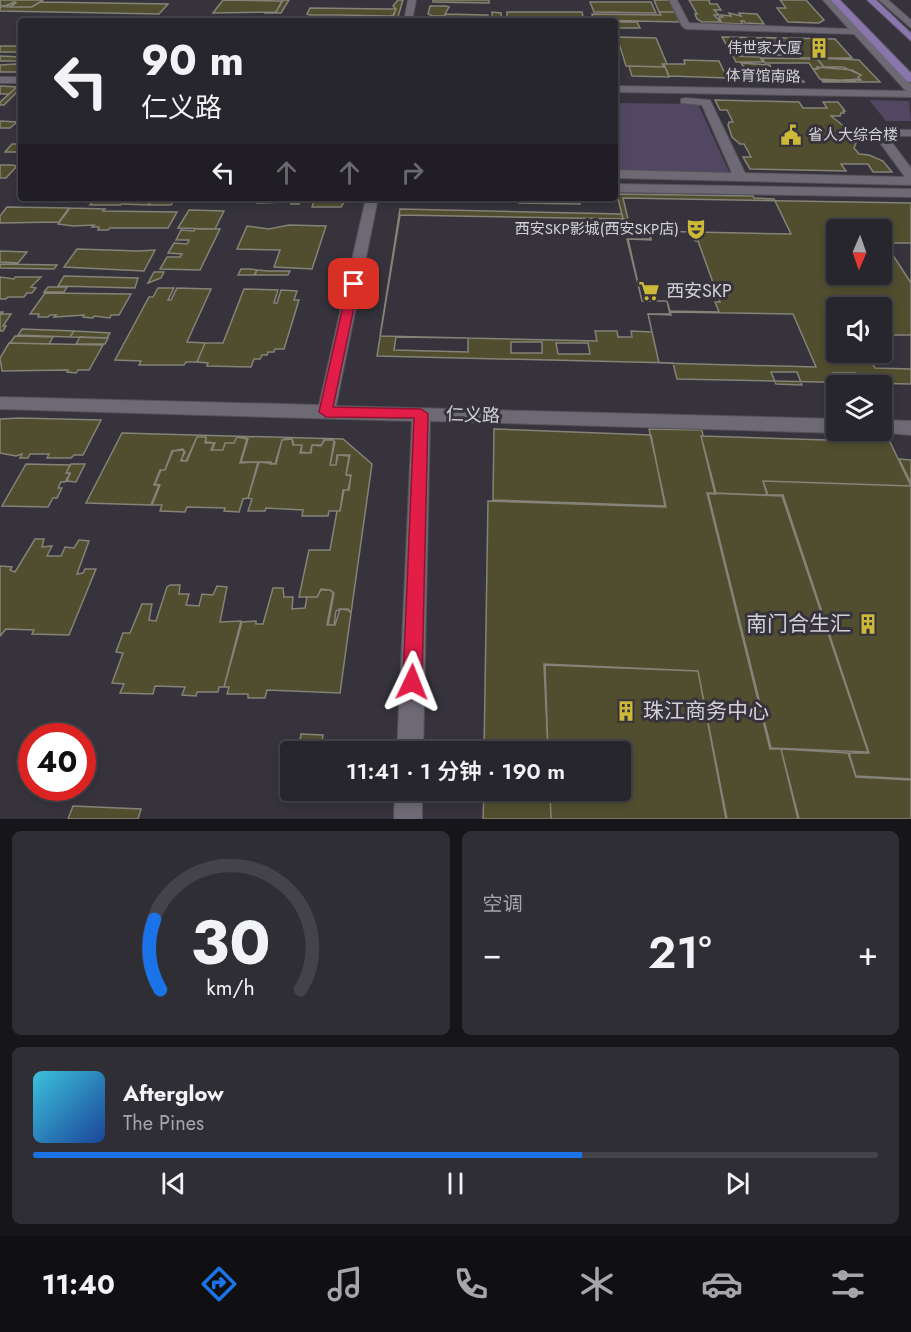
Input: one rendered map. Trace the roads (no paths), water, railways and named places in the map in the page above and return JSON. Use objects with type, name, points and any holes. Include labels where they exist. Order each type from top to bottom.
[{"type":"main road","points":[[835,0],[861,32],[911,79]]},
{"type":"main road","points":[[871,0],[911,38]]},
{"type":"street","points":[[409,18],[412,0]]},
{"type":"street","points":[[673,0],[686,26],[861,32]]},
{"type":"street","points":[[827,0],[861,32],[911,92]]},
{"type":"street","points":[[883,0],[911,25]]},
{"type":"street","points":[[0,80],[18,80]]},
{"type":"street","name":"体育馆南路","points":[[618,89],[911,92]]},
{"type":"street","points":[[618,100],[706,102],[740,177]]},
{"type":"street","points":[[911,133],[878,132],[911,178]]},
{"type":"street","points":[[618,174],[911,178]]},
{"type":"street","points":[[618,188],[911,193]]},
{"type":"street","points":[[326,412],[371,201]]},
{"type":"street","name":"仁义路","points":[[0,403],[826,426]]},
{"type":"street","points":[[410,741],[421,414]]},
{"type":"street","points":[[892,427],[911,428]]},
{"type":"street","points":[[408,819],[409,801]]},
{"type":"place","name":"伟世家大厦","points":[[819,48]]},
{"type":"place","name":"省人大综合楼","points":[[791,135]]},
{"type":"place","name":"西安SKP影城(西安SKP店)","points":[[696,229]]},
{"type":"place","name":"西安SKP","points":[[649,291]]},
{"type":"place","name":"南门合生汇","points":[[868,624]]},
{"type":"place","name":"珠江商务中心","points":[[626,711]]}]
